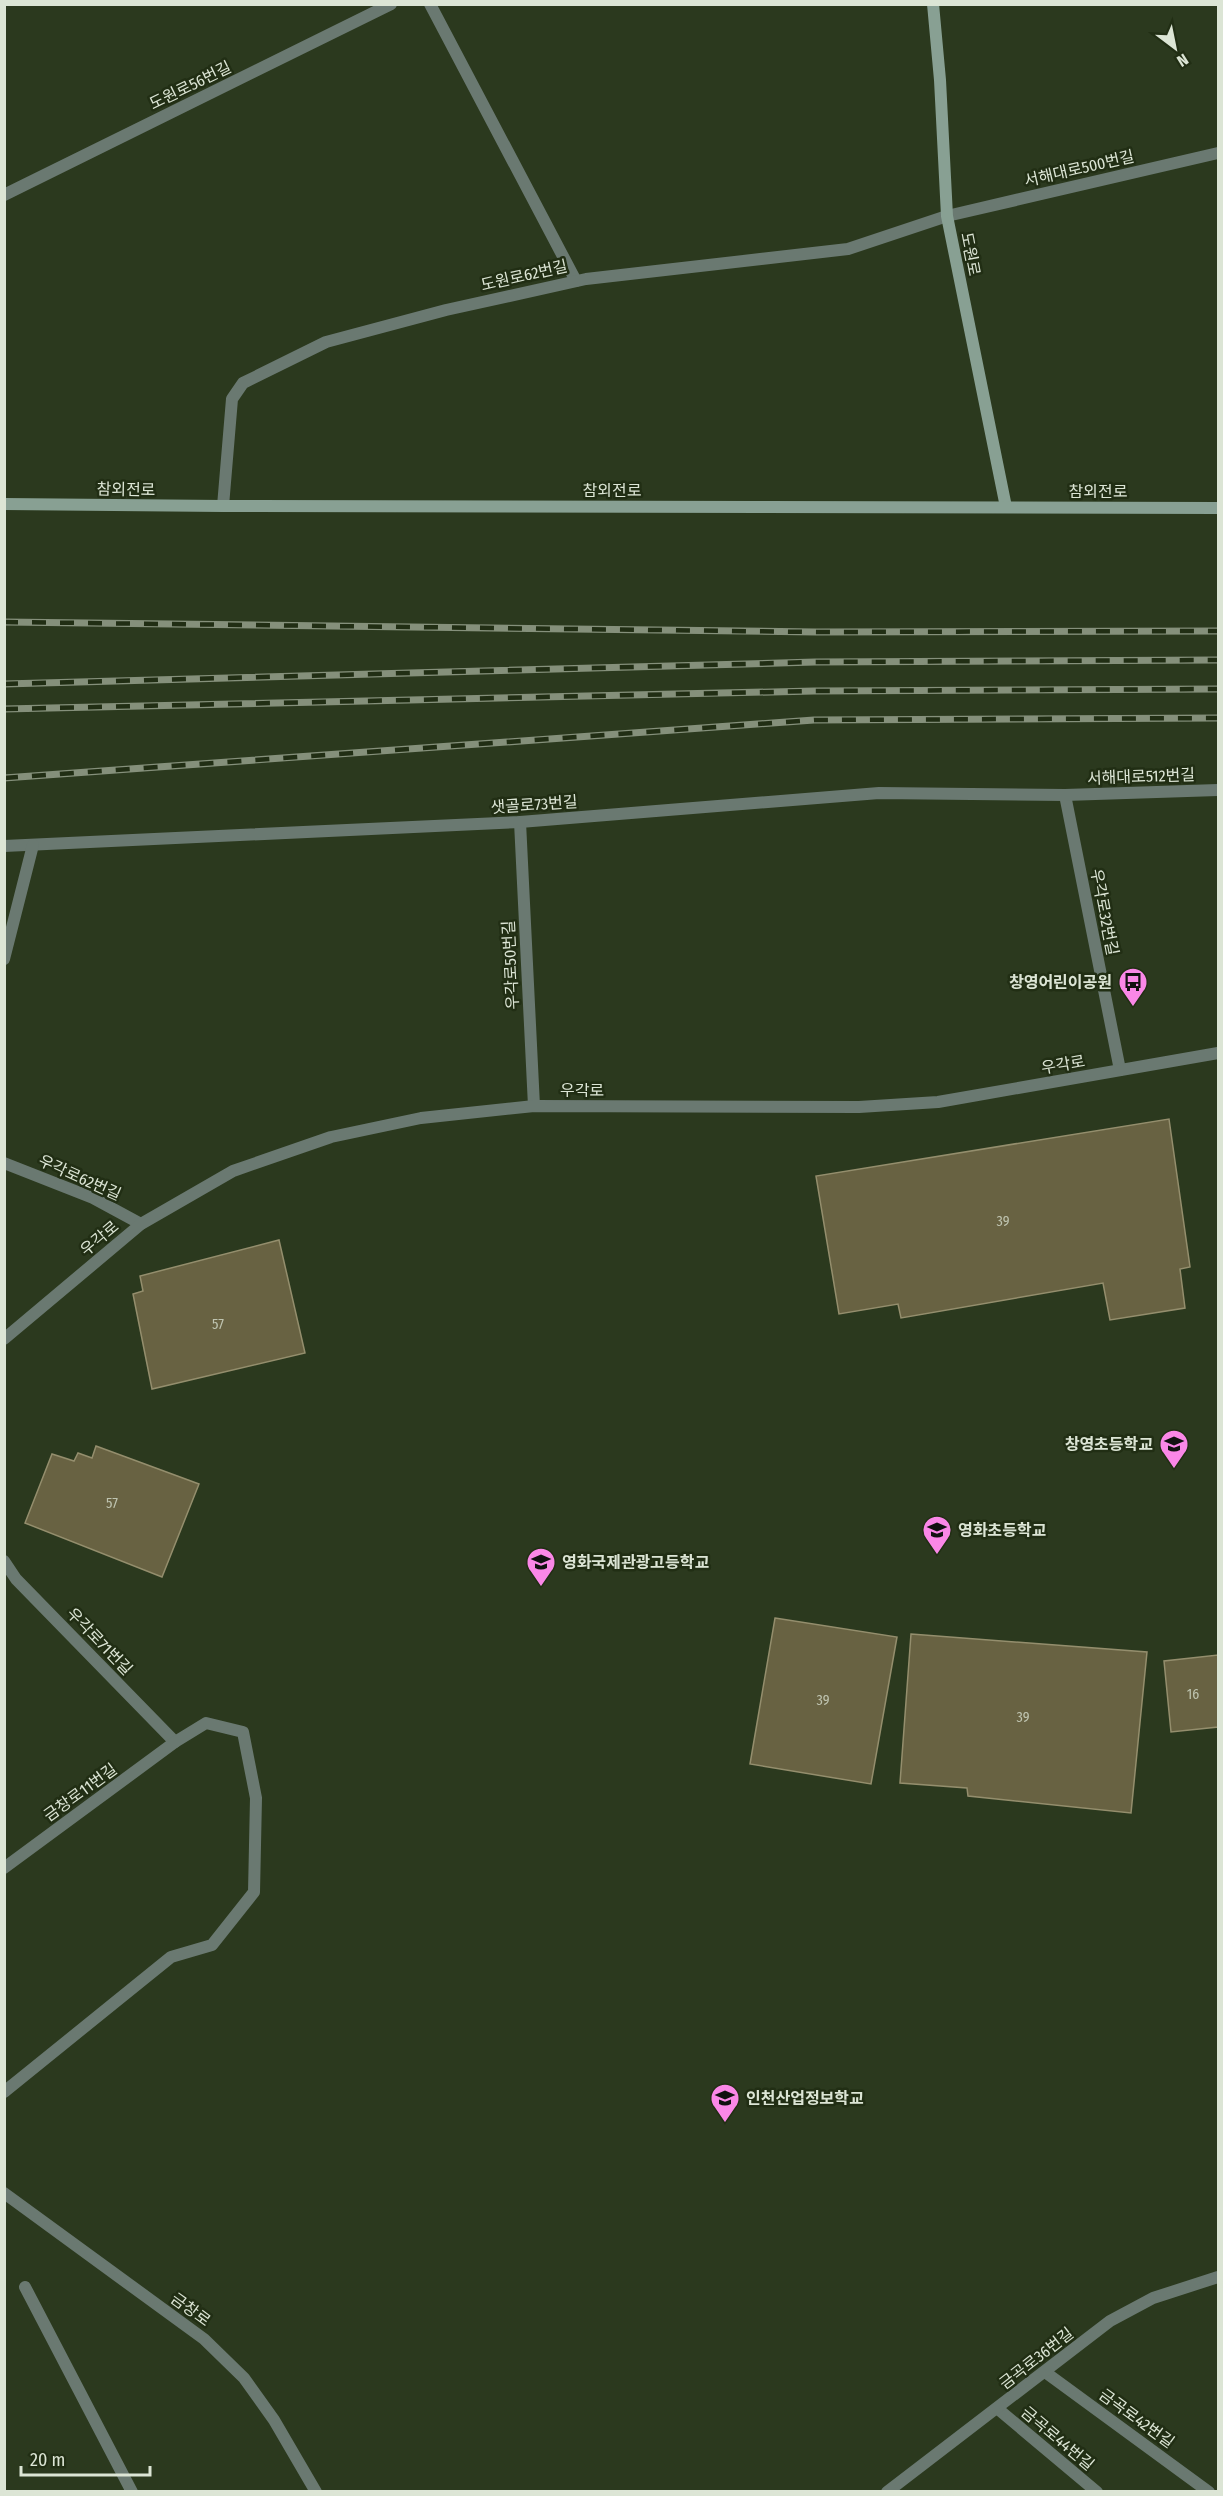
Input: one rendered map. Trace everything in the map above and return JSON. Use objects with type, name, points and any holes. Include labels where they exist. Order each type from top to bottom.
[{"type":"main road","name":"도원로","points":[[933,4],[940,80],[947,216],[1005,507]]},
{"type":"main road","name":"참외전로","points":[[4,504],[1218,508]]},
{"type":"street","name":"도원로56번길","points":[[4,195],[391,4]]},
{"type":"street","points":[[430,4],[576,281]]},
{"type":"street","name":"서해대로500번길","points":[[947,216],[1218,153]]},
{"type":"street","name":"도원로62번길","points":[[223,506],[232,399],[243,383],[326,342],[446,310],[576,281],[849,249],[947,216]]},
{"type":"street","name":"서해대로512번길","points":[[1065,795],[1218,790]]},
{"type":"street","name":"샛골로73번길","points":[[4,846],[520,822],[879,793],[1065,795]]},
{"type":"street","name":"우각로32번길","points":[[1065,795],[1120,1070]]},
{"type":"street","name":"우각로50번길","points":[[520,822],[534,1106]]},
{"type":"street","points":[[4,959],[33,845]]},
{"type":"street","name":"우각로","points":[[4,1339],[141,1224],[233,1171],[331,1137],[421,1118],[534,1106],[859,1107],[938,1102],[1218,1053]]},
{"type":"street","name":"우각로62번길","points":[[4,1163],[93,1198],[141,1224]]},
{"type":"street","name":"우각로71번길","points":[[4,1561],[16,1579],[175,1742]]},
{"type":"street","name":"금창로11번길","points":[[4,1868],[175,1742],[206,1723],[243,1732],[256,1798],[254,1892],[212,1945],[171,1957],[4,2092]]},
{"type":"street","name":"금창로","points":[[4,2193],[204,2339],[228,2362],[244,2378],[274,2420],[316,2492]]},
{"type":"street","name":"금곡로36번길","points":[[887,2492],[1110,2321],[1153,2298],[1218,2277]]},
{"type":"street","points":[[25,2287],[132,2492]]},
{"type":"street","name":"금곡로42번길","points":[[1045,2372],[1209,2492]]},
{"type":"street","name":"금곡로44번길","points":[[998,2409],[1097,2492]]},
{"type":"building","points":[[1169,1119],[1190,1267],[1180,1269],[1185,1308],[1110,1320],[1103,1283],[901,1318],[898,1304],[839,1314],[816,1176]]},
{"type":"building","points":[[279,1240],[305,1353],[152,1389],[133,1294],[143,1291],[140,1276]]},
{"type":"building","points":[[96,1446],[199,1484],[162,1577],[25,1523],[52,1454],[74,1461],[78,1453],[92,1458]]},
{"type":"building","points":[[775,1618],[897,1637],[871,1784],[750,1764]]},
{"type":"building","points":[[911,1634],[1147,1652],[1131,1813],[968,1796],[967,1788],[900,1783]]},
{"type":"building","points":[[1218,1655],[1218,1727],[1171,1732],[1164,1661]]},
{"type":"railway","points":[[4,622],[816,632],[1218,631]]},
{"type":"railway","points":[[4,684],[815,662],[1218,660]]},
{"type":"railway","points":[[4,709],[814,691],[1218,689]]},
{"type":"railway","points":[[4,778],[814,720],[1218,718]]},
{"type":"place","name":"창영어린이공원","points":[[1133,1008]]},
{"type":"place","name":"창영초등학교","points":[[1174,1470]]},
{"type":"place","name":"영화초등학교","points":[[937,1556]]},
{"type":"place","name":"영화국제관광고등학교","points":[[541,1588]]},
{"type":"place","name":"인천산업정보학교","points":[[725,2124]]}]
